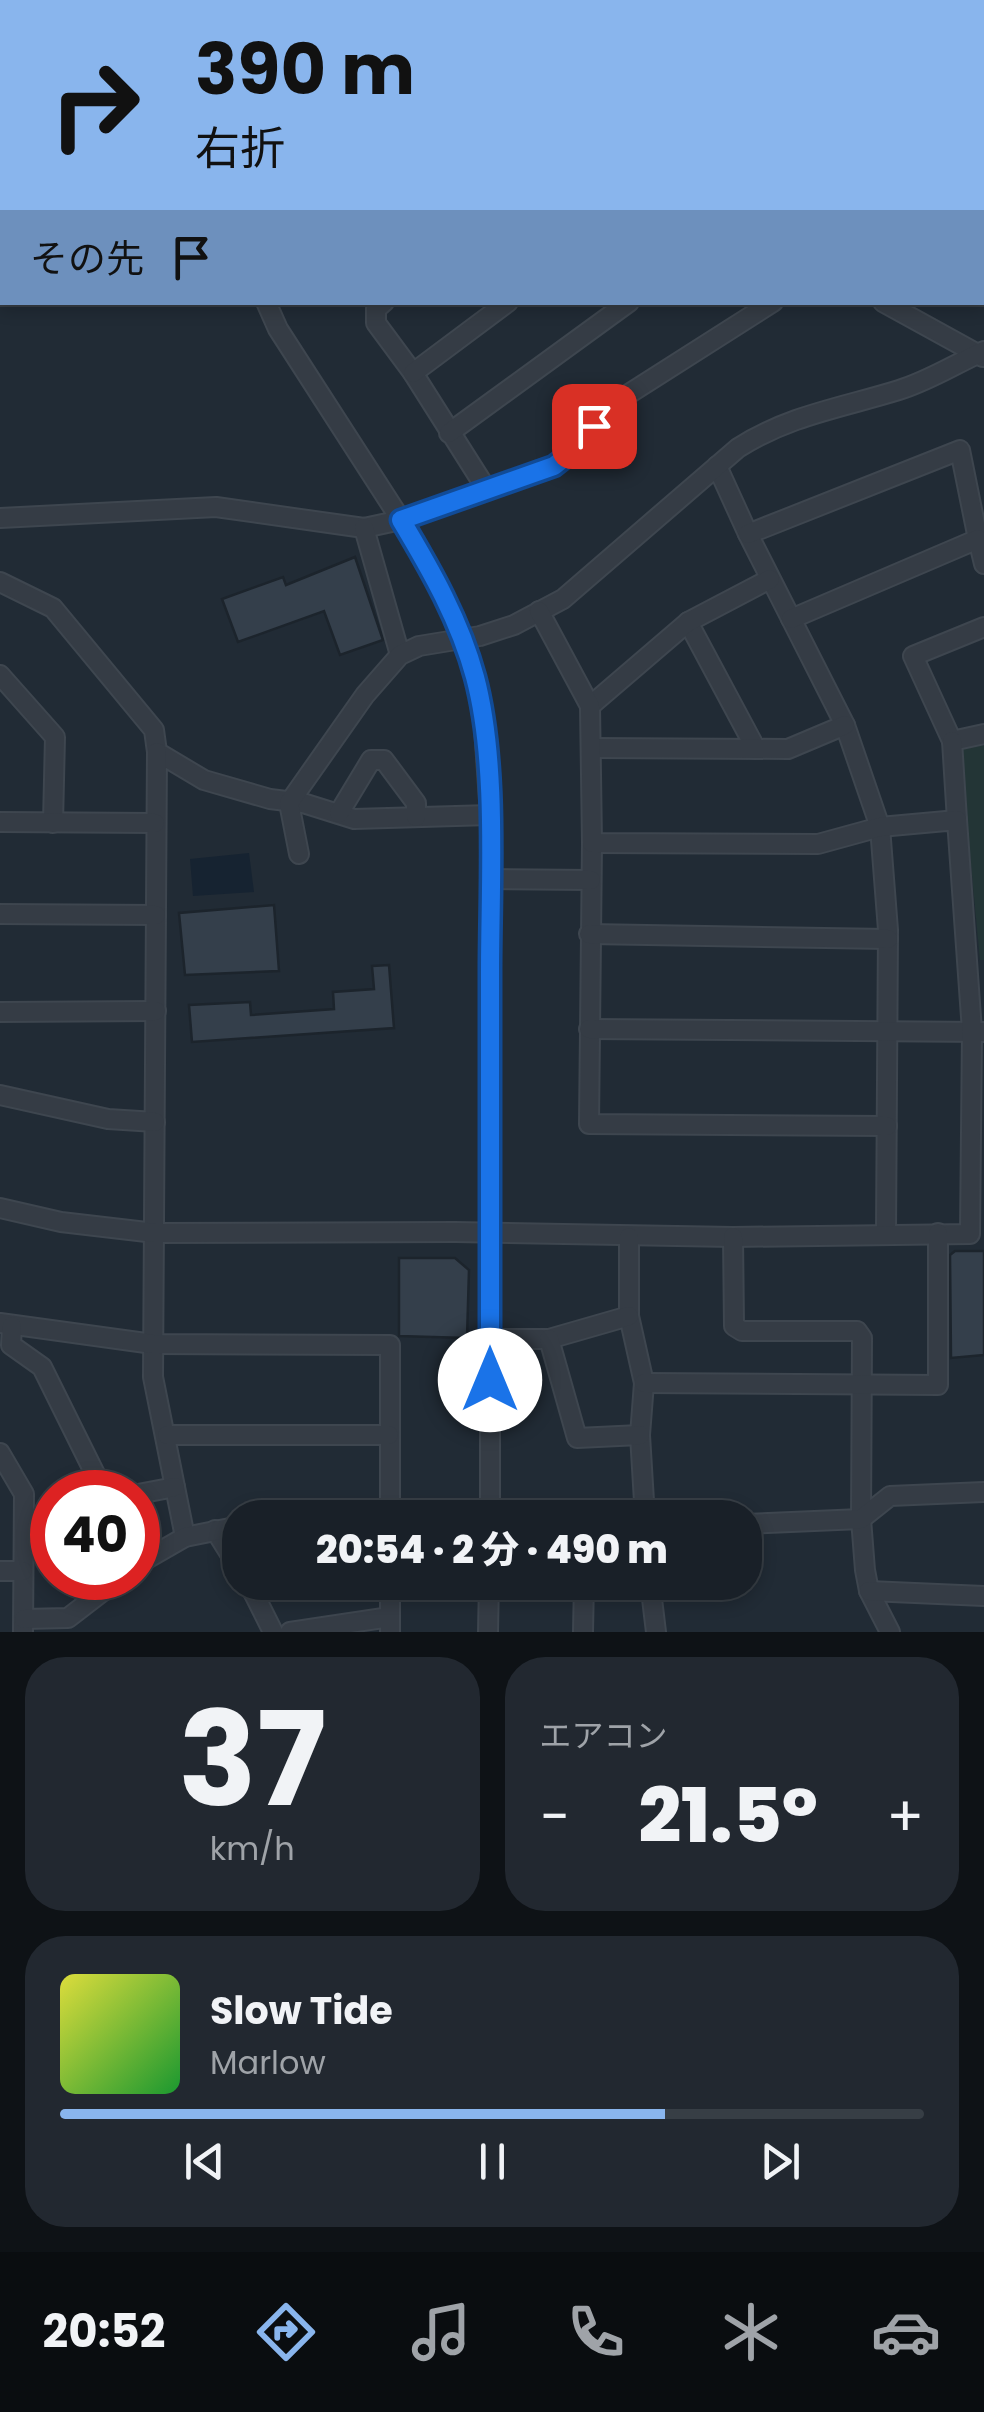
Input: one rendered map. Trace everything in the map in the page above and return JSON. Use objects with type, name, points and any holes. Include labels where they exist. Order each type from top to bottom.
[{"type":"street","points":[[267,305],[278,329],[438,582],[476,679],[490,816],[490,1500]]},
{"type":"street","points":[[380,305],[376,308],[376,323],[487,490]]},
{"type":"street","points":[[412,373],[504,305]]},
{"type":"street","points":[[449,433],[625,305]]},
{"type":"street","points":[[0,518],[216,508],[364,528],[401,520],[554,466],[573,451],[616,402],[768,305]]},
{"type":"street","points":[[889,305],[982,354]]},
{"type":"street","points":[[299,854],[289,803],[365,695],[400,655],[419,646],[480,636],[514,624],[562,599],[717,466],[766,430],[924,381],[982,354]]},
{"type":"street","points":[[748,534],[960,450],[984,564]]},
{"type":"street","points":[[717,466],[845,725],[880,828],[888,939],[886,1233]]},
{"type":"street","points":[[364,528],[400,655]]},
{"type":"street","points":[[790,619],[978,539]]},
{"type":"street","points":[[590,706],[688,622],[770,578]]},
{"type":"street","points":[[2,586],[52,608],[154,730],[154,1377],[185,1536]]},
{"type":"street","points":[[539,611],[590,706],[590,1124],[887,1126]]},
{"type":"street","points":[[688,622],[756,749]]},
{"type":"street","points":[[0,1208],[61,1222],[155,1233],[629,1237],[970,1234],[978,1032],[976,978],[952,741],[913,656],[984,627]]},
{"type":"street","points":[[0,675],[55,738],[53,823]]},
{"type":"street","points":[[591,748],[788,749],[845,725]]},
{"type":"street","points":[[952,741],[984,734]]},
{"type":"street","points":[[157,752],[204,780],[289,803],[303,803],[354,820],[490,816]]},
{"type":"street","points":[[338,814],[371,760],[384,760],[416,803],[416,817]]},
{"type":"street","points":[[592,842],[818,844],[880,828],[957,820]]},
{"type":"street","points":[[0,822],[155,823]]},
{"type":"street","points":[[490,879],[591,880]]},
{"type":"street","points":[[0,914],[156,915]]},
{"type":"street","points":[[590,934],[888,939]]},
{"type":"street","points":[[0,1012],[156,1012]]},
{"type":"street","points":[[590,1029],[978,1032]]},
{"type":"street","points":[[0,1095],[108,1119],[155,1122]]},
{"type":"street","points":[[644,1383],[938,1385],[938,1233]]},
{"type":"street","points":[[629,1237],[629,1316],[644,1383],[640,1435],[644,1500]]},
{"type":"street","points":[[733,1237],[734,1326],[742,1331],[857,1332],[862,1338],[861,1519],[869,1591],[890,1632]]},
{"type":"street","points":[[490,1339],[548,1339],[629,1316]]},
{"type":"street","points":[[93,1470],[42,1367],[11,1345],[6,1325],[153,1344],[390,1345],[390,1500]]},
{"type":"street","points":[[548,1339],[577,1438],[640,1435]]},
{"type":"street","points":[[167,1436],[389,1435]]},
{"type":"street","points":[[0,1453],[24,1494],[23,1626],[68,1618],[91,1600]]},
{"type":"street","points":[[160,1490],[176,1487]]},
{"type":"street","points":[[762,1523],[861,1519],[890,1496],[984,1492]]},
{"type":"street","points":[[160,1551],[185,1536],[222,1529]]},
{"type":"street","points":[[215,1530],[222,1541]]},
{"type":"street","points":[[0,1570],[23,1571]]},
{"type":"street","points":[[869,1591],[984,1596]]},
{"type":"street","points":[[257,1600],[272,1632]]},
{"type":"street","points":[[488,1632],[489,1600]]},
{"type":"street","points":[[584,1600],[584,1632]]},
{"type":"street","points":[[652,1600],[656,1632]]},
{"type":"street","points":[[290,1632],[390,1624]]},
{"type":"shaded area","points":[[984,745],[984,960],[980,960],[960,750]]},
{"type":"water","points":[[249,853],[254,892],[193,896],[190,859]]},
{"type":"building","points":[[355,557],[383,640],[340,655],[324,611],[238,642],[222,599],[283,577],[286,585]]},
{"type":"building","points":[[274,905],[279,971],[185,975],[179,913]]},
{"type":"building","points":[[389,965],[394,1028],[192,1042],[189,1005],[250,1002],[251,1015],[334,1009],[333,992],[374,989],[372,966]]},
{"type":"building","points":[[955,1251],[984,1251],[984,1355],[951,1358],[950,1255]]},
{"type":"building","points":[[399,1258],[455,1258],[469,1270],[467,1338],[399,1336]]},
{"type":"route","points":[[490,1380],[490,816],[484,728],[476,679],[462,637],[438,582],[401,520],[554,466],[594,426]]}]
